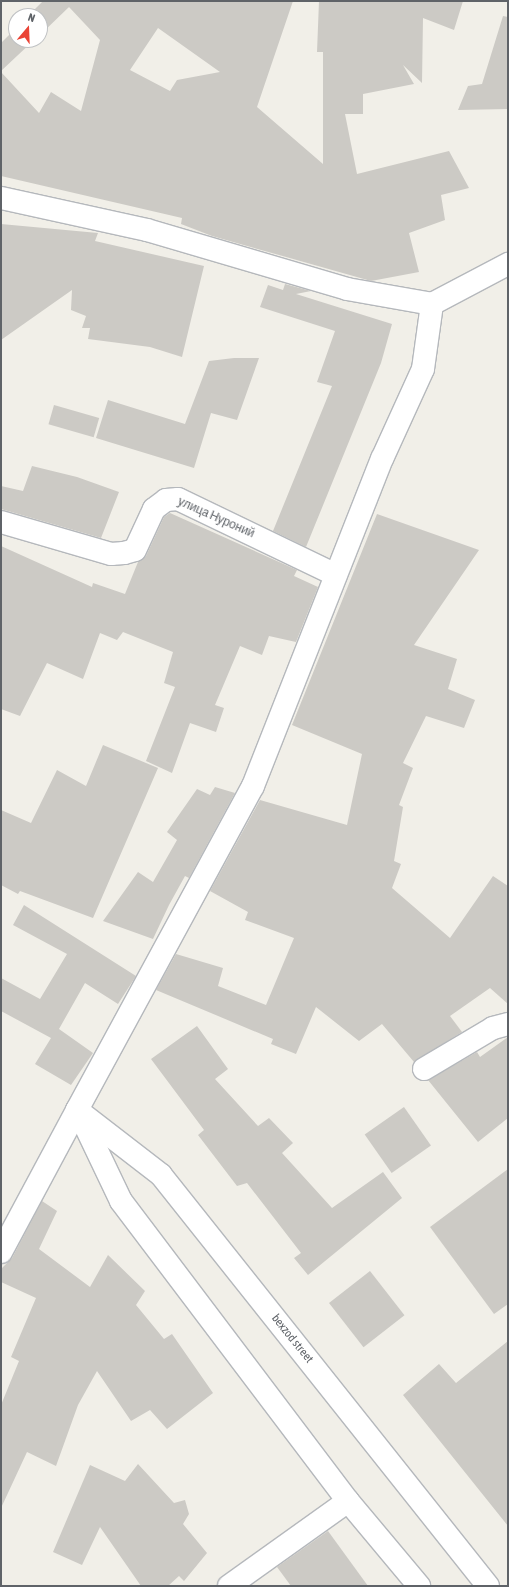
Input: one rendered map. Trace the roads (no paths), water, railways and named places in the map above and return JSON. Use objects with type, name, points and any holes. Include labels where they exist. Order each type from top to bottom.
[{"type":"street","points":[[1,198],[147,230],[347,289],[432,304],[508,264]]},
{"type":"street","points":[[1,1252],[253,786],[382,459],[423,369],[432,304]]},
{"type":"street","name":"улица Нуроний","points":[[1,522],[111,554],[124,553],[135,550],[154,509],[166,500],[178,499],[336,575]]},
{"type":"street","points":[[424,1069],[493,1028],[508,1024]]},
{"type":"street","points":[[77,1110],[121,1201],[348,1501],[419,1586]]},
{"type":"street","name":"bexzod street","points":[[77,1110],[161,1175],[488,1586]]},
{"type":"street","points":[[229,1586],[348,1501]]}]
